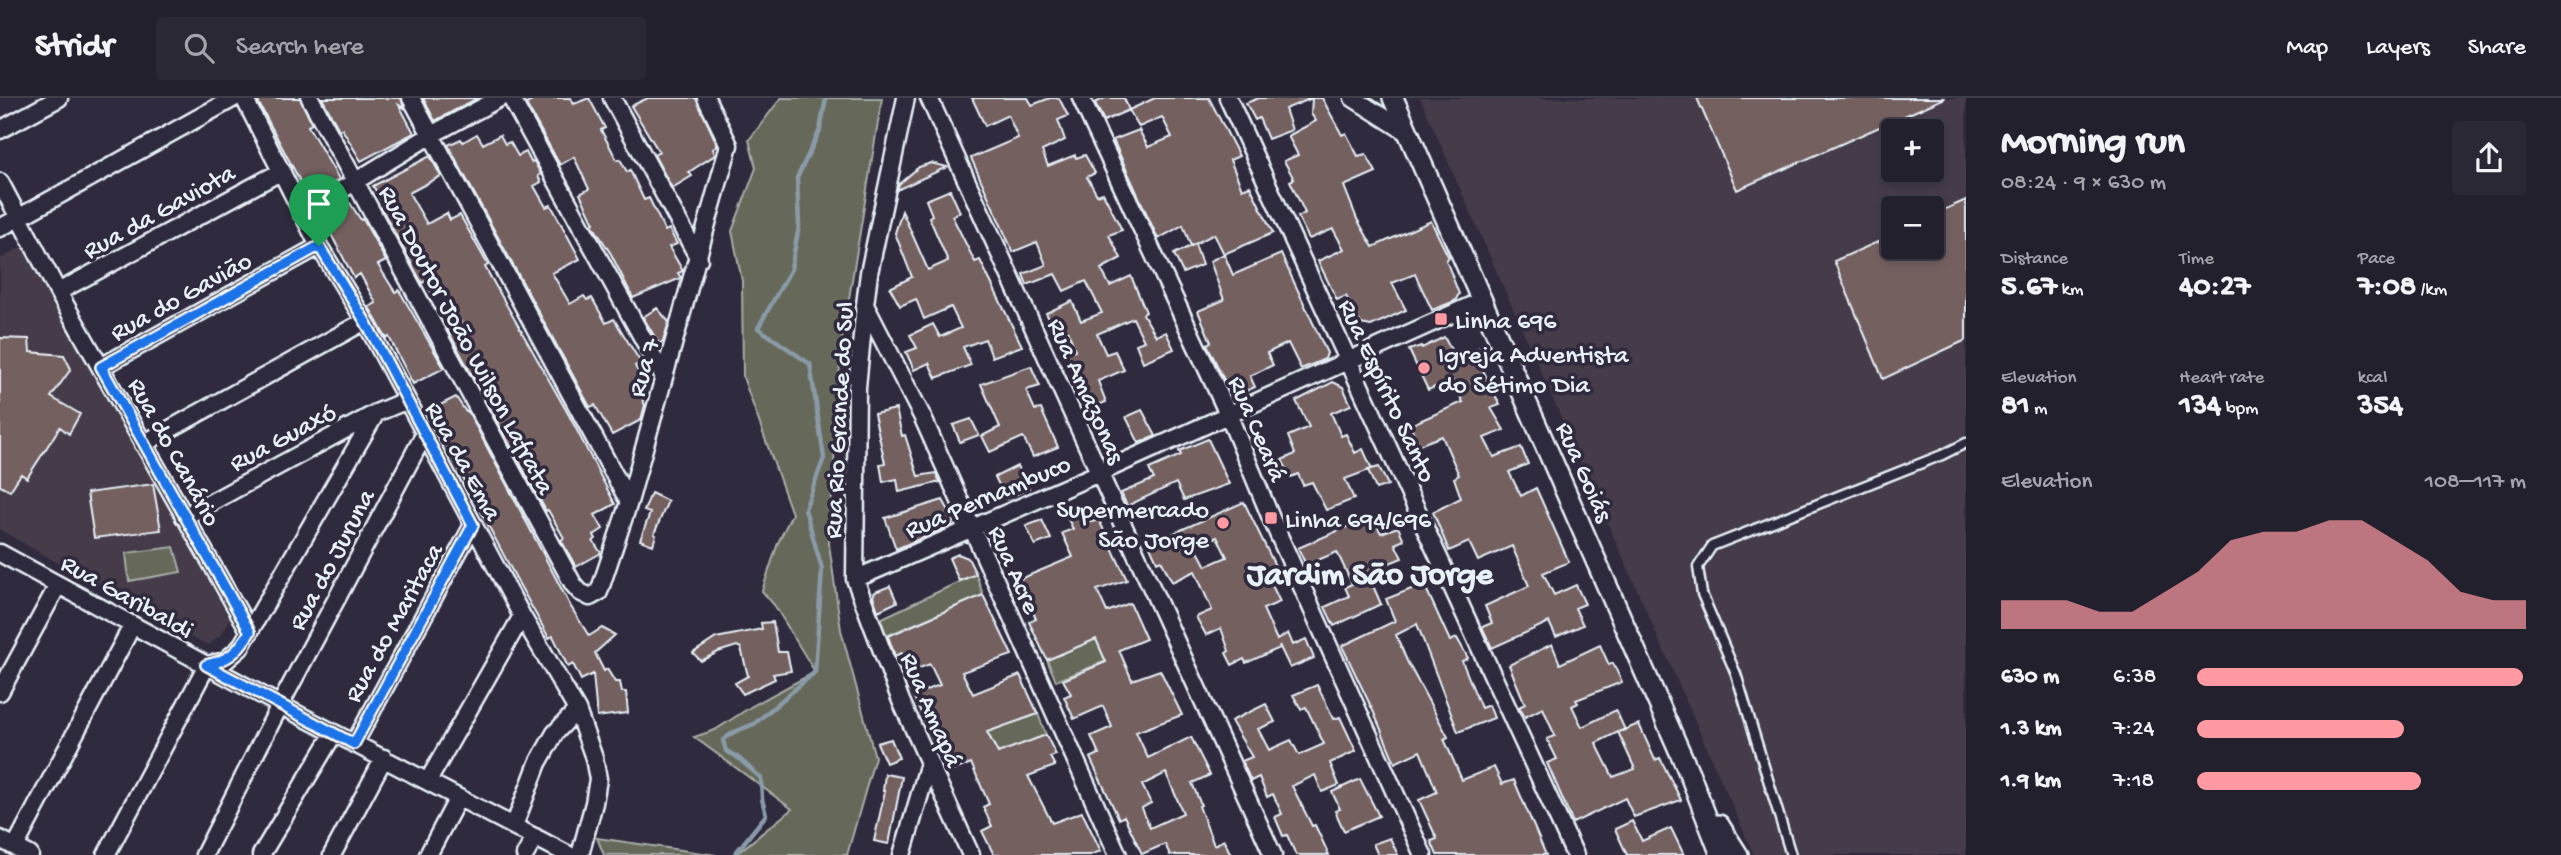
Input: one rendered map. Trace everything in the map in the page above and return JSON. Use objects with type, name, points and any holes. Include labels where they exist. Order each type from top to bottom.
[{"type":"street","points":[[0,130],[59,98]]},
{"type":"street","points":[[0,228],[234,98]]},
{"type":"street","name":"Rua da Ema","points":[[244,98],[319,246],[365,321],[405,401],[522,616],[577,710],[594,758],[598,779],[580,855]]},
{"type":"street","name":"Rua Doutor João Wilson Lafrata","points":[[310,98],[573,584],[580,592],[590,597]]},
{"type":"street","points":[[411,98],[629,502]]},
{"type":"street","points":[[302,214],[431,135],[500,98]]},
{"type":"street","points":[[511,98],[664,377]]},
{"type":"street","points":[[612,98],[699,259]]},
{"type":"street","name":"Rua 7","points":[[590,597],[599,592],[629,502],[729,145],[706,98]]},
{"type":"street","name":"Rua Rio Grande do Sul","points":[[855,579],[857,387],[865,305],[869,273],[906,98]]},
{"type":"street","name":"Rua Amazonas","points":[[929,98],[1273,855]]},
{"type":"street","name":"Rua Ceará","points":[[1081,98],[1228,414],[1271,518],[1423,855]]},
{"type":"street","name":"Rua Espírito Santo","points":[[1228,98],[1575,855]]},
{"type":"street","points":[[1353,98],[1411,135]]},
{"type":"street","name":"Rua Goiás","points":[[1393,98],[1690,775],[1721,855]]},
{"type":"street","name":"Rua da Gaviota","points":[[58,292],[282,171]]},
{"type":"street","name":"Rua do Canário","points":[[0,182],[58,292],[250,632]]},
{"type":"street","name":"Rua do Gavião","points":[[101,367],[319,246]]},
{"type":"street","name":"Rua Pernambuco","points":[[855,579],[1099,473],[1483,300]]},
{"type":"street","name":"Rua Acre","points":[[865,305],[922,416],[1118,855]]},
{"type":"street","points":[[143,444],[365,321]]},
{"type":"street","name":"Rua Guaxó","points":[[184,517],[376,413],[405,401]]},
{"type":"street","points":[[106,855],[206,665],[225,661],[240,648],[376,413]]},
{"type":"street","name":"Rua do Juruna","points":[[204,855],[280,705],[424,435]]},
{"type":"street","name":"Rua do Maritaca","points":[[354,744],[473,525]]},
{"type":"street","name":"Rua Garibaldi","points":[[0,553],[280,705],[569,855]]},
{"type":"street","name":"Rua Amapá","points":[[855,579],[901,701],[971,855]]},
{"type":"street","points":[[0,692],[58,586]]},
{"type":"street","points":[[428,781],[522,616]]},
{"type":"street","points":[[30,855],[7,843],[132,626]]},
{"type":"street","points":[[513,826],[538,764],[555,733],[577,710]]},
{"type":"street","points":[[261,855],[334,733]]},
{"type":"street","points":[[332,855],[384,758]]},
{"type":"street","points":[[902,855],[929,763]]},
{"type":"street","name":"Rua Goiás","points":[[1690,775],[1738,855]]},
{"type":"street","points":[[428,855],[458,798]]},
{"type":"street","points":[[525,855],[535,837]]},
{"type":"lane","points":[[1791,855],[1736,674],[1702,594],[1698,567],[1712,546],[1942,455],[1966,443]]},
{"type":"shaded area","points":[[1420,98],[1966,98],[1966,855],[1754,855]]},
{"type":"shaded area","points":[[24,245],[230,620],[222,634],[209,645],[184,635],[0,530],[0,259]]},
{"type":"green space","points":[[781,98],[882,98],[841,347],[829,544],[841,630],[875,757],[847,855],[735,855],[792,809],[694,737],[715,730],[752,706],[815,672],[775,606],[762,591],[778,543],[792,514],[743,377],[742,281],[732,231],[756,168],[749,140]]},
{"type":"green space","points":[[174,547],[181,572],[129,581],[126,553]]},
{"type":"green space","points":[[976,574],[983,595],[886,636],[878,620]]},
{"type":"green space","points":[[1096,639],[1106,661],[1056,681],[1047,660]]},
{"type":"green space","points":[[1038,714],[1046,735],[998,753],[987,732]]},
{"type":"green space","points":[[597,838],[716,855],[604,855]]},
{"type":"building","points":[[256,98],[300,98],[312,124],[308,126],[339,179],[309,198]]},
{"type":"building","points":[[322,98],[401,98],[404,108],[399,105],[414,133],[361,161],[342,129],[339,130]]},
{"type":"building","points":[[423,98],[478,98],[435,121]]},
{"type":"building","points":[[538,98],[571,98],[574,104],[589,98],[605,128],[601,130],[617,160],[620,159],[627,172],[630,170],[644,200],[649,198],[665,231],[669,229],[677,244],[669,247],[683,271],[678,273],[681,278],[633,298],[592,224],[594,223],[580,194],[589,189],[574,157],[560,165],[526,104]]},
{"type":"building","points":[[648,98],[696,98],[718,146],[713,149],[715,155],[689,172],[692,176],[672,188],[654,155],[659,152],[631,106]]},
{"type":"building","points":[[972,98],[1028,98],[1032,105],[1050,98],[1059,98],[1068,116],[1058,120],[1065,140],[1042,151],[1048,166],[1075,155],[1076,158],[1085,155],[1095,173],[1087,177],[1097,195],[1103,193],[1122,230],[1109,235],[1121,258],[1101,269],[1110,286],[1131,276],[1146,312],[1143,314],[1156,336],[1166,332],[1174,349],[1143,362],[1136,344],[1144,341],[1133,318],[1097,334],[1106,354],[1115,351],[1124,370],[1098,381],[1106,402],[1085,410],[1079,397],[1084,395],[1066,353],[1075,350],[1068,331],[1057,335],[1046,313],[1072,301],[1081,321],[1102,313],[1086,281],[1064,291],[1055,274],[1027,285],[1023,274],[1046,265],[1037,242],[1013,252],[971,158],[1018,138],[1008,115],[985,126]]},
{"type":"building","points":[[1105,98],[1124,98],[1129,110],[1104,121],[1095,103]]},
{"type":"building","points":[[1155,98],[1209,98],[1239,156],[1230,160],[1242,189],[1250,186],[1273,233],[1224,254],[1214,234],[1191,246],[1183,225],[1158,239],[1113,140],[1139,130],[1148,147],[1172,137],[1162,117],[1139,127],[1129,110]]},
{"type":"building","points":[[1259,98],[1310,99],[1285,109],[1292,130],[1268,139],[1259,118],[1255,120],[1246,103]]},
{"type":"building","points":[[1312,98],[1322,98],[1342,135],[1346,133],[1358,156],[1366,154],[1376,172],[1344,186],[1357,219],[1373,247],[1431,221],[1449,258],[1446,260],[1459,294],[1455,301],[1432,310],[1415,274],[1392,283],[1406,310],[1371,326],[1361,324],[1346,296],[1337,300],[1318,261],[1344,249],[1333,229],[1309,239],[1298,217],[1305,213],[1290,181],[1294,179],[1284,161],[1298,155],[1288,136],[1316,121],[1311,114]]},
{"type":"building","points":[[1697,98],[1945,98],[1898,119],[1881,119],[1881,126],[1737,190]]},
{"type":"building","points":[[477,134],[483,144],[500,135],[505,144],[510,142],[518,156],[526,152],[531,162],[534,161],[541,174],[538,176],[541,182],[534,186],[546,207],[551,205],[580,259],[552,273],[570,304],[584,296],[587,300],[592,298],[606,323],[614,319],[641,363],[635,366],[643,381],[635,384],[645,405],[641,420],[612,435],[595,405],[590,407],[448,145],[461,139],[463,142]]},
{"type":"building","points":[[430,156],[441,176],[409,193],[427,224],[447,213],[450,220],[460,215],[488,265],[485,267],[570,417],[615,504],[595,515],[603,529],[594,535],[596,539],[593,541],[601,553],[576,567],[561,540],[564,538],[548,510],[546,511],[447,329],[461,322],[443,290],[433,296],[426,281],[422,283],[381,208],[385,206],[373,186]]},
{"type":"building","points":[[931,163],[947,167],[897,190],[899,184],[919,167]]},
{"type":"building","points":[[950,190],[960,212],[952,216],[975,262],[980,260],[1022,346],[992,357],[985,339],[963,347],[971,365],[936,378],[929,363],[914,370],[906,352],[917,348],[910,335],[933,324],[940,337],[961,328],[951,307],[924,319],[916,299],[900,306],[890,288],[912,277],[895,233],[902,211],[928,270],[948,261],[929,217],[932,215],[926,200]]},
{"type":"building","points":[[1966,200],[1966,340],[1883,379],[1834,261],[1881,240],[1881,259],[1944,259],[1944,210]]},
{"type":"building","points":[[350,203],[361,220],[363,219],[386,261],[378,265],[395,292],[399,290],[444,368],[413,384],[389,337],[386,338],[369,307],[376,303],[360,274],[354,278],[324,221],[324,216]]},
{"type":"building","points":[[1195,244],[1202,265],[1183,273],[1174,254]]},
{"type":"building","points":[[1224,254],[1233,275],[1281,254],[1327,353],[1325,359],[1301,369],[1288,343],[1267,353],[1273,365],[1250,376],[1255,387],[1235,396],[1231,395],[1207,344],[1211,342],[1198,311],[1224,300],[1210,261]]},
{"type":"building","points":[[657,308],[669,322],[663,341],[659,344],[643,317]]},
{"type":"building","points":[[1444,337],[1455,357],[1481,347],[1489,363],[1481,366],[1500,405],[1491,408],[1504,430],[1484,438],[1494,457],[1521,447],[1528,464],[1509,472],[1521,496],[1536,488],[1569,562],[1543,573],[1554,595],[1576,585],[1585,604],[1575,608],[1583,625],[1556,637],[1549,622],[1492,648],[1482,627],[1492,623],[1485,606],[1529,586],[1512,546],[1478,561],[1469,542],[1449,551],[1433,512],[1461,498],[1454,478],[1459,475],[1442,436],[1419,445],[1410,425],[1463,402],[1452,380],[1428,390],[1409,350],[1421,346],[1422,348]]},
{"type":"building","points":[[0,338],[29,339],[30,352],[64,355],[71,369],[51,397],[80,414],[69,434],[60,427],[27,478],[21,474],[10,491],[0,486]]},
{"type":"building","points":[[1031,366],[1040,386],[1026,390],[1035,410],[1041,409],[1058,447],[1033,457],[1023,437],[990,452],[982,436],[1000,427],[981,384]]},
{"type":"building","points":[[1333,382],[1343,387],[1351,405],[1331,413],[1341,436],[1346,434],[1355,453],[1363,449],[1372,469],[1345,479],[1354,499],[1326,510],[1312,482],[1303,485],[1298,474],[1291,477],[1282,460],[1295,454],[1288,436],[1309,427],[1296,401]]},
{"type":"building","points":[[456,397],[466,412],[468,411],[571,607],[589,636],[602,628],[615,635],[595,653],[604,671],[607,669],[615,682],[620,682],[622,692],[626,692],[628,713],[597,717],[593,674],[581,680],[573,664],[568,667],[553,636],[549,638],[519,584],[428,411]]},
{"type":"building","points":[[896,409],[902,436],[905,435],[918,476],[936,473],[940,482],[899,492],[897,479],[883,482],[880,464],[885,463],[874,414]]},
{"type":"building","points":[[1142,410],[1156,436],[1139,443],[1126,417]]},
{"type":"building","points":[[971,419],[979,435],[960,442],[953,425]]},
{"type":"building","points":[[1208,439],[1229,484],[1184,500],[1176,483],[1127,506],[1121,493],[1154,479],[1149,469],[1181,455],[1179,451]]},
{"type":"building","points":[[1017,466],[1029,488],[1006,499],[995,477]]},
{"type":"building","points":[[1379,467],[1388,485],[1376,489],[1368,470]]},
{"type":"building","points":[[153,484],[161,530],[94,538],[87,493]]},
{"type":"building","points":[[651,493],[668,501],[654,534],[653,545],[640,540],[650,513],[644,511]]},
{"type":"building","points":[[943,500],[954,520],[952,525],[896,549],[885,518]]},
{"type":"building","points":[[1244,502],[1281,578],[1271,583],[1280,602],[1263,609],[1277,640],[1288,633],[1293,645],[1306,639],[1314,658],[1290,668],[1279,645],[1280,648],[1246,663],[1244,659],[1232,665],[1226,653],[1229,651],[1221,628],[1206,635],[1196,617],[1212,610],[1195,571],[1172,582],[1161,560],[1157,562],[1149,544]],"holes":[[[1217,537],[1227,557],[1206,566],[1195,546]]]},
{"type":"building","points":[[1084,510],[1091,522],[1099,520],[1127,580],[1097,590],[1107,612],[1130,603],[1146,639],[1119,650],[1132,680],[1160,670],[1182,715],[1136,732],[1148,758],[1191,737],[1210,775],[1192,783],[1201,805],[1199,806],[1214,845],[1224,840],[1231,855],[1170,855],[1165,844],[1142,854],[1124,816],[1119,819],[1090,758],[1099,754],[1091,736],[1112,727],[1103,706],[1074,719],[1064,697],[1071,694],[1063,680],[1106,662],[1096,639],[1047,660],[1029,622],[1036,619],[1020,579],[1073,557],[1062,533],[1073,529],[1067,517]],"holes":[[[1166,773],[1183,813],[1150,828],[1142,808],[1151,803],[1142,785]]]},
{"type":"building","points":[[1372,516],[1381,533],[1398,527],[1404,540],[1395,544],[1402,558],[1367,572],[1381,604],[1334,626],[1325,607],[1349,596],[1345,587],[1352,584],[1337,552],[1306,565],[1298,548]]},
{"type":"building","points":[[1042,520],[1051,539],[1035,545],[1026,526]]},
{"type":"building","points":[[958,554],[968,558],[976,574],[959,581],[949,558]]},
{"type":"building","points":[[1424,584],[1450,641],[1457,638],[1468,658],[1462,661],[1481,708],[1489,705],[1494,718],[1458,732],[1417,624],[1396,635],[1407,661],[1448,737],[1444,739],[1462,780],[1494,767],[1502,784],[1514,780],[1546,855],[1437,855],[1431,841],[1437,839],[1419,800],[1437,792],[1420,751],[1395,763],[1342,646],[1395,621],[1386,599]]},
{"type":"building","points":[[890,586],[897,602],[878,611],[873,596],[875,592]]},
{"type":"building","points":[[983,595],[1012,655],[962,672],[973,694],[1020,675],[1038,714],[987,732],[998,753],[1046,735],[1056,755],[1050,757],[1055,766],[1028,776],[1052,823],[1082,812],[1101,851],[1090,855],[994,855],[982,831],[992,826],[983,807],[989,804],[971,763],[948,773],[913,695],[940,685],[930,664],[909,672],[902,653],[895,656],[888,636]]},
{"type":"building","points":[[773,622],[778,652],[787,652],[791,671],[773,674],[775,679],[743,694],[735,683],[748,676],[741,648],[737,646],[718,652],[701,661],[693,653],[716,638],[762,629],[761,623]]},
{"type":"building","points":[[1552,644],[1560,664],[1600,645],[1609,665],[1613,663],[1622,682],[1576,700],[1578,703],[1572,706],[1582,727],[1616,710],[1625,729],[1639,724],[1655,760],[1660,758],[1681,800],[1634,817],[1625,798],[1573,823],[1547,763],[1557,759],[1547,739],[1555,736],[1543,708],[1525,717],[1519,707],[1525,704],[1509,665]],"holes":[[[1618,732],[1635,769],[1613,777],[1596,743]]]},
{"type":"building","points":[[1317,685],[1334,719],[1340,717],[1356,751],[1330,763],[1339,785],[1322,792],[1315,775],[1292,786],[1329,855],[1296,855],[1287,835],[1283,836],[1275,817],[1282,814],[1273,794],[1267,797],[1259,777],[1251,781],[1249,777],[1242,761],[1252,757],[1231,721],[1266,704],[1275,722],[1258,729],[1269,750],[1291,740],[1299,755],[1324,744],[1306,707],[1301,709],[1293,695]]},
{"type":"building","points":[[891,739],[899,758],[886,763],[877,743]]},
{"type":"building","points":[[885,774],[902,777],[889,844],[874,841],[885,791]]},
{"type":"building","points":[[1360,779],[1379,816],[1344,831],[1335,811],[1340,809],[1332,792]]},
{"type":"building","points":[[1632,821],[1642,841],[1671,828],[1684,855],[1627,855],[1615,829]]},
{"type":"building","points":[[1390,838],[1398,855],[1378,855],[1373,844]]},
{"type":"waterway","points":[[734,855],[766,815],[761,778],[736,756],[726,751],[723,740],[754,724],[815,672],[822,569],[805,509],[824,458],[810,364],[758,328],[791,269],[799,226],[797,178],[820,130],[826,98]]},
{"type":"place","name":"Linha 696","points":[[1441,319]]},
{"type":"place","name":"Igreja Adventista do Sétimo Dia","points":[[1424,368]]},
{"type":"place","name":"Linha 694/696","points":[[1271,518]]},
{"type":"place","name":"Supermercado São Jorge","points":[[1223,523]]},
{"type":"district","name":"Jardim São Jorge","points":[[1370,571]]},
{"type":"route","points":[[319,246],[365,321],[473,525],[354,744],[206,665],[225,661],[240,648],[250,632],[101,367],[319,246]]}]
